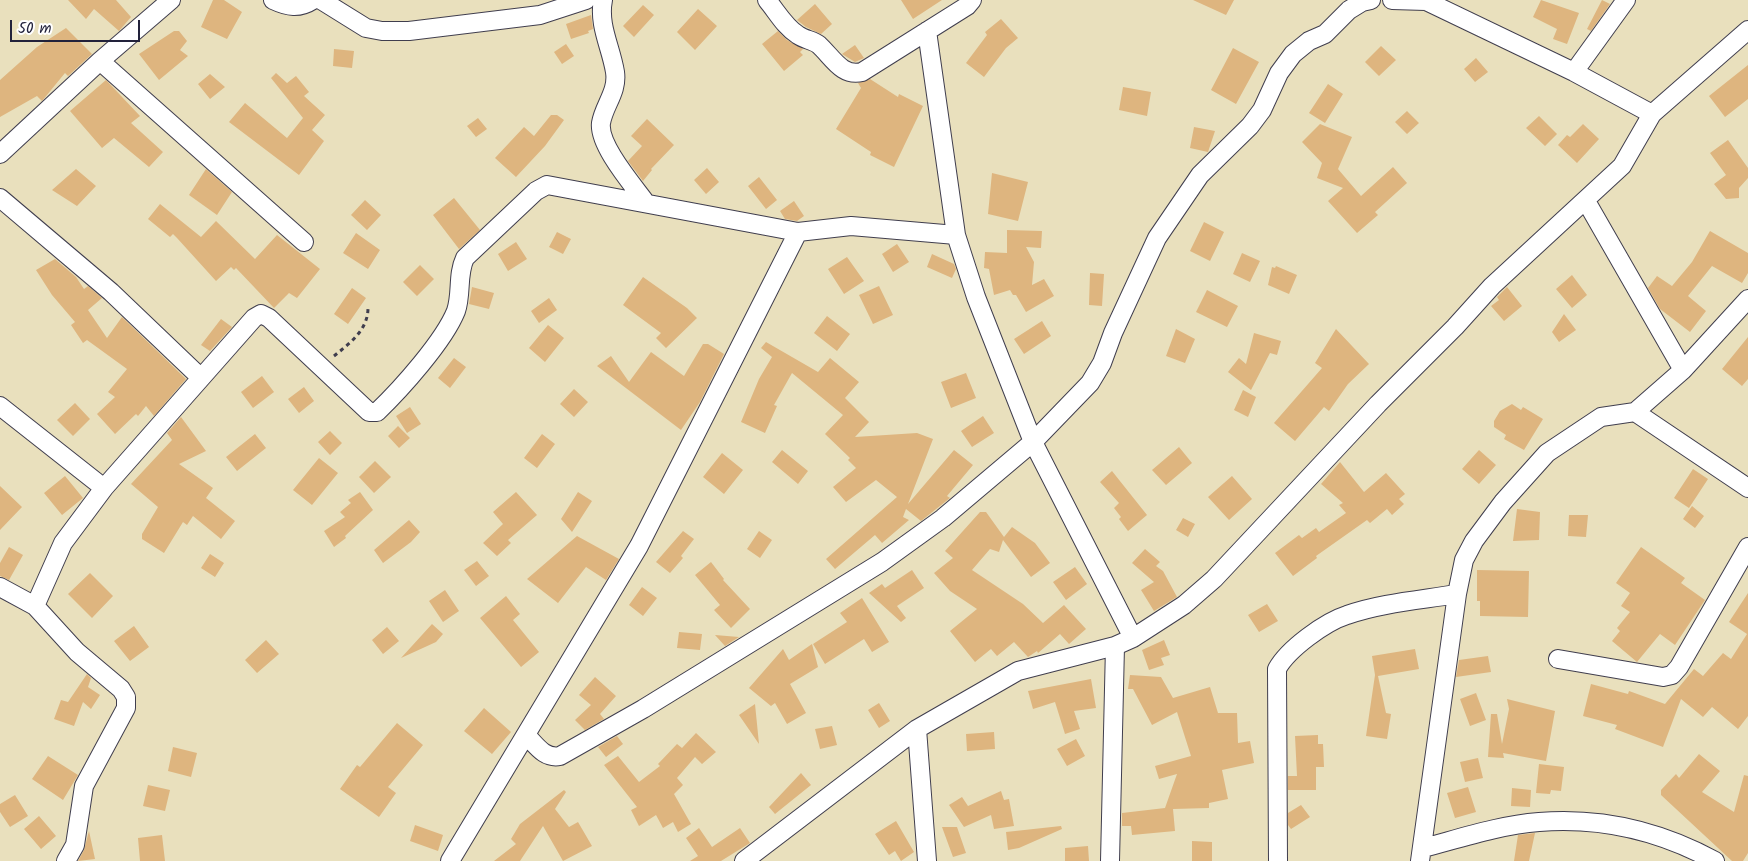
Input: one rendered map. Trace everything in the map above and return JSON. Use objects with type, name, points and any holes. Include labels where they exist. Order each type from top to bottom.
[{"type":"street","points":[[0,154],[100,61],[171,0]]},
{"type":"street","points":[[273,0],[289,7],[305,5],[313,0]]},
{"type":"street","points":[[321,0],[366,28],[382,31],[409,31],[540,15],[586,0]]},
{"type":"street","points":[[603,0],[601,11],[616,85],[601,123],[602,136],[646,203]]},
{"type":"street","points":[[768,0],[790,29],[800,37],[817,43],[843,70],[852,74],[862,72],[927,31],[967,2]]},
{"type":"street","points":[[526,735],[545,754],[552,758],[560,756],[643,709],[882,562],[942,518],[1033,442],[1090,384],[1102,363],[1113,334],[1157,238],[1200,175],[1262,110],[1279,73],[1293,54],[1308,41],[1325,34],[1349,10],[1362,2],[1371,0]]},
{"type":"street","points":[[1392,0],[1427,1],[1574,72],[1652,114]]},
{"type":"street","points":[[1574,72],[1626,0]]},
{"type":"street","points":[[744,861],[917,729],[1018,671],[1115,646],[1133,638],[1184,605],[1214,579],[1378,404],[1456,327],[1492,286],[1622,166],[1652,114],[1748,30]]},
{"type":"street","points":[[927,31],[956,235],[990,335],[1033,442],[1133,638]]},
{"type":"street","points":[[100,61],[304,242]]},
{"type":"street","points":[[35,606],[63,544],[104,488],[254,318],[261,314],[269,318],[369,412],[377,412],[433,347],[455,313],[460,299],[460,267],[464,258],[536,191],[547,185],[798,232],[851,226],[956,235]]},
{"type":"street","points":[[0,198],[111,292],[200,377]]},
{"type":"street","points":[[1586,201],[1683,370]]},
{"type":"street","points":[[450,861],[638,546],[798,232]]},
{"type":"street","points":[[1715,861],[1650,832],[1616,824],[1582,821],[1530,823],[1496,829],[1422,854],[1457,594],[1464,560],[1474,541],[1503,502],[1547,453],[1601,417],[1634,412],[1683,370],[1748,300]]},
{"type":"street","points":[[0,406],[104,488]]},
{"type":"street","points":[[1634,412],[1748,488]]},
{"type":"street","points":[[1558,659],[1663,677],[1672,675],[1679,667],[1748,547]]},
{"type":"street","points":[[0,587],[35,606],[77,652],[121,689],[126,698],[126,708],[84,786],[74,845],[66,861]]},
{"type":"street","points":[[1278,861],[1277,669],[1284,657],[1318,631],[1346,615],[1457,594]]},
{"type":"street","points":[[1110,861],[1115,646]]},
{"type":"street","points":[[917,729],[927,861]]},
{"type":"path","points":[[318,364],[330,359],[364,329],[368,318],[368,308]]},
{"type":"building","points":[[68,0],[116,0],[131,17],[119,31],[94,9],[86,19]]},
{"type":"building","points":[[213,0],[224,0],[242,12],[227,39],[201,27]]},
{"type":"building","points":[[901,0],[942,0],[913,19]]},
{"type":"building","points":[[1193,0],[1234,0],[1226,15]]},
{"type":"building","points":[[1541,0],[1579,13],[1567,44],[1553,39],[1557,29],[1533,17]]},
{"type":"building","points":[[1602,0],[1610,4],[1591,31],[1587,29]]},
{"type":"building","points":[[815,4],[832,24],[821,34],[806,27],[797,20]]},
{"type":"building","points":[[643,5],[654,15],[634,37],[623,26]]},
{"type":"building","points":[[698,9],[717,26],[695,50],[677,32]]},
{"type":"building","points":[[591,15],[593,29],[588,31],[589,33],[571,39],[566,24]]},
{"type":"building","points":[[1001,19],[1018,38],[1006,48],[984,77],[966,63],[987,35],[985,32]]},
{"type":"building","points":[[66,28],[92,54],[68,76],[65,73],[42,101],[37,96],[0,117],[0,80],[37,47]]},
{"type":"building","points":[[174,31],[179,31],[187,41],[180,50],[188,56],[159,80],[139,54]]},
{"type":"building","points":[[778,31],[787,40],[803,49],[800,52],[803,55],[784,71],[762,44]]},
{"type":"building","points":[[566,44],[574,56],[562,64],[554,52]]},
{"type":"building","points":[[855,45],[864,58],[855,62],[842,54]]},
{"type":"building","points":[[1381,46],[1396,60],[1379,76],[1365,62]]},
{"type":"building","points":[[1233,48],[1259,62],[1236,104],[1211,90]]},
{"type":"building","points":[[334,49],[354,51],[352,68],[333,66]]},
{"type":"building","points":[[1476,58],[1488,72],[1475,82],[1464,69]]},
{"type":"building","points":[[1748,65],[1748,99],[1725,117],[1709,96]]},
{"type":"building","points":[[276,73],[287,83],[296,76],[309,92],[304,96],[325,115],[312,130],[324,141],[299,175],[229,122],[245,103],[287,138],[303,118],[271,78]]},
{"type":"building","points":[[210,74],[225,87],[210,99],[198,84]]},
{"type":"building","points":[[870,79],[898,97],[899,94],[923,106],[894,167],[870,155],[871,152],[836,129],[861,88],[858,83]]},
{"type":"building","points":[[106,80],[140,116],[131,123],[163,152],[149,167],[114,138],[102,148],[70,111]]},
{"type":"building","points":[[1328,84],[1343,94],[1325,123],[1309,113]]},
{"type":"building","points":[[1123,87],[1151,92],[1147,116],[1119,110]]},
{"type":"building","points":[[1407,111],[1419,123],[1407,134],[1395,122]]},
{"type":"building","points":[[551,115],[557,115],[564,120],[545,146],[516,177],[495,158],[524,127],[534,136]]},
{"type":"building","points":[[1539,116],[1557,134],[1545,146],[1526,128]]},
{"type":"building","points":[[478,118],[487,129],[476,137],[467,126]]},
{"type":"building","points":[[647,119],[674,145],[651,169],[643,181],[628,161],[642,146],[631,136]]},
{"type":"building","points":[[1320,124],[1352,137],[1338,169],[1361,196],[1393,167],[1407,183],[1375,212],[1378,215],[1357,233],[1328,201],[1343,188],[1317,178],[1322,163],[1302,142]]},
{"type":"building","points":[[1583,124],[1599,139],[1577,163],[1558,145],[1567,135],[1570,137]]},
{"type":"building","points":[[1194,127],[1215,131],[1208,152],[1190,148]]},
{"type":"building","points":[[1728,140],[1748,168],[1748,178],[1739,188],[1739,198],[1726,199],[1714,184],[1726,175],[1710,153]]},
{"type":"building","points":[[707,168],[719,182],[706,194],[694,180]]},
{"type":"building","points":[[76,169],[96,186],[77,206],[52,190]]},
{"type":"building","points":[[206,169],[232,192],[217,215],[189,195]]},
{"type":"building","points":[[992,173],[1028,182],[1018,221],[988,214]]},
{"type":"building","points":[[759,177],[777,200],[766,209],[748,186]]},
{"type":"building","points":[[454,198],[480,230],[459,249],[433,215]]},
{"type":"building","points":[[365,200],[381,215],[367,230],[351,215]]},
{"type":"building","points":[[794,201],[804,216],[797,221],[785,219],[780,211]]},
{"type":"building","points":[[160,204],[201,237],[216,221],[255,259],[277,235],[320,269],[297,298],[289,293],[274,308],[236,268],[234,270],[231,267],[216,281],[173,234],[170,237],[148,219]]},
{"type":"building","points":[[1204,222],[1224,232],[1210,261],[1190,251]]},
{"type":"building","points":[[1007,230],[1042,231],[1041,248],[1026,247],[1034,262],[1032,285],[1044,279],[1054,296],[1026,312],[1016,295],[1013,295],[1010,290],[994,295],[989,269],[984,268],[985,252],[1007,253]]},
{"type":"building","points":[[1710,231],[1748,253],[1748,273],[1742,283],[1712,266],[1688,296],[1706,311],[1690,332],[1660,309],[1648,288],[1657,276],[1672,286],[1692,262]]},
{"type":"building","points":[[557,232],[571,239],[563,254],[549,247]]},
{"type":"building","points":[[356,233],[380,250],[368,269],[343,253]]},
{"type":"building","points":[[516,242],[527,259],[508,271],[498,254]]},
{"type":"building","points":[[897,244],[909,262],[893,272],[882,254]]},
{"type":"building","points":[[1242,253],[1260,261],[1250,282],[1233,274]]},
{"type":"building","points":[[932,254],[954,264],[956,269],[952,278],[927,267]]},
{"type":"building","points":[[847,257],[864,281],[844,294],[828,269]]},
{"type":"building","points":[[55,259],[76,277],[84,289],[88,286],[102,298],[88,310],[107,338],[122,317],[186,379],[154,416],[146,406],[138,416],[136,414],[115,434],[97,414],[115,397],[108,392],[127,369],[87,340],[83,343],[71,325],[75,322],[52,295],[36,270]]},
{"type":"building","points":[[420,265],[434,279],[417,296],[403,282]]},
{"type":"building","points":[[1276,266],[1297,275],[1289,294],[1268,285],[1272,267],[1275,268]]},
{"type":"building","points":[[1090,273],[1104,274],[1102,306],[1089,305]]},
{"type":"building","points":[[1572,275],[1587,295],[1572,308],[1556,289]]},
{"type":"building","points":[[643,277],[687,308],[697,318],[666,348],[656,338],[661,333],[623,305]]},
{"type":"building","points":[[879,286],[893,315],[873,324],[859,295]]},
{"type":"building","points":[[472,287],[494,293],[489,309],[469,304]]},
{"type":"building","points":[[1507,287],[1522,306],[1504,321],[1491,306],[1499,300],[1497,297]]},
{"type":"building","points":[[352,288],[366,298],[348,324],[334,314]]},
{"type":"building","points":[[1207,290],[1238,306],[1227,327],[1196,312]]},
{"type":"building","points":[[549,298],[557,310],[539,323],[531,311]]},
{"type":"building","points":[[1564,314],[1576,330],[1559,342],[1552,332]]},
{"type":"building","points":[[827,316],[850,334],[837,351],[814,333]]},
{"type":"building","points":[[221,319],[232,327],[210,351],[201,345]]},
{"type":"building","points":[[1042,321],[1051,336],[1024,354],[1014,339]]},
{"type":"building","points":[[548,325],[564,338],[545,362],[529,348]]},
{"type":"building","points":[[1176,329],[1195,339],[1185,363],[1166,356]]},
{"type":"building","points":[[1336,329],[1369,364],[1348,384],[1329,411],[1324,407],[1295,441],[1274,423],[1322,368],[1315,363]]},
{"type":"building","points":[[1254,333],[1281,341],[1277,355],[1270,353],[1251,390],[1228,372],[1239,358],[1246,364]]},
{"type":"building","points":[[1748,337],[1748,379],[1742,386],[1722,369]]},
{"type":"building","points":[[766,342],[818,372],[830,358],[859,382],[845,398],[869,422],[855,437],[917,433],[933,439],[908,504],[954,450],[973,465],[947,496],[950,498],[921,521],[906,509],[903,517],[909,520],[882,543],[875,535],[835,569],[826,559],[897,497],[876,480],[846,502],[833,487],[856,468],[848,460],[850,458],[825,434],[843,415],[792,373],[774,405],[777,406],[765,433],[741,422],[759,379],[772,357],[761,348]]},
{"type":"building","points":[[703,344],[708,344],[724,354],[700,402],[681,430],[597,366],[611,356],[629,382],[651,352],[684,376]]},
{"type":"building","points":[[454,358],[466,367],[450,388],[438,378]]},
{"type":"building","points":[[966,373],[976,398],[951,408],[941,382]]},
{"type":"building","points":[[262,376],[274,392],[253,408],[241,392]]},
{"type":"building","points":[[304,387],[314,401],[299,413],[288,399]]},
{"type":"building","points":[[574,389],[588,402],[574,417],[560,404]]},
{"type":"building","points":[[1243,390],[1256,397],[1248,417],[1234,410]]},
{"type":"building","points":[[75,403],[90,419],[73,436],[57,420]]},
{"type":"building","points":[[1512,404],[1521,410],[1523,407],[1543,419],[1524,450],[1504,439],[1506,435],[1494,427],[1494,421],[1500,411]]},
{"type":"building","points":[[410,407],[421,424],[407,433],[396,416]]},
{"type":"building","points":[[983,416],[994,433],[972,447],[961,431]]},
{"type":"building","points":[[181,417],[206,451],[179,464],[213,488],[206,498],[235,521],[221,539],[193,516],[187,525],[183,522],[164,553],[142,539],[142,534],[158,507],[131,484],[172,440],[167,433]]},
{"type":"building","points":[[398,426],[410,438],[399,448],[388,436]]},
{"type":"building","points":[[330,431],[342,443],[330,455],[318,442]]},
{"type":"building","points":[[255,434],[266,448],[237,471],[226,457]]},
{"type":"building","points":[[542,434],[555,444],[537,468],[524,458]]},
{"type":"building","points":[[1179,447],[1192,463],[1166,485],[1152,470]]},
{"type":"building","points":[[782,450],[808,471],[798,484],[772,462]]},
{"type":"building","points":[[1479,450],[1496,465],[1479,484],[1462,469]]},
{"type":"building","points":[[722,453],[743,470],[724,494],[703,477]]},
{"type":"building","points":[[319,458],[338,473],[312,505],[293,490]]},
{"type":"building","points":[[375,461],[391,477],[374,493],[359,477]]},
{"type":"building","points":[[1340,462],[1364,492],[1386,473],[1405,494],[1399,499],[1404,504],[1392,515],[1387,509],[1370,523],[1367,520],[1316,556],[1317,558],[1293,576],[1275,553],[1299,535],[1302,538],[1316,528],[1319,532],[1346,513],[1339,505],[1343,503],[1321,484]]},
{"type":"building","points":[[1693,469],[1708,479],[1689,508],[1674,498]]},
{"type":"building","points":[[1112,471],[1147,515],[1128,531],[1114,508],[1119,503],[1100,482]]},
{"type":"building","points":[[65,476],[83,498],[62,515],[44,493]]},
{"type":"building","points":[[1232,476],[1252,499],[1229,520],[1208,497]]},
{"type":"building","points":[[0,486],[22,507],[0,530]]},
{"type":"building","points":[[360,492],[373,510],[345,536],[346,538],[334,547],[324,531],[345,517],[340,512],[351,503],[348,500]]},
{"type":"building","points":[[516,492],[537,515],[508,540],[511,543],[497,556],[483,543],[503,524],[493,512]]},
{"type":"building","points":[[578,492],[592,501],[572,532],[561,519]]},
{"type":"building","points":[[1692,506],[1704,516],[1695,528],[1683,519]]},
{"type":"building","points":[[1517,509],[1540,512],[1539,540],[1513,541]]},
{"type":"building","points":[[980,512],[986,512],[1004,537],[1012,527],[1035,543],[1050,563],[1031,577],[1003,540],[999,552],[990,549],[972,570],[1023,604],[1043,623],[1064,605],[1086,629],[1069,644],[1060,634],[1038,653],[1037,651],[1028,657],[1014,642],[997,656],[991,649],[975,662],[950,631],[977,609],[950,591],[934,573],[953,558],[945,551]]},
{"type":"building","points":[[1569,515],[1588,515],[1586,537],[1568,536]]},
{"type":"building","points":[[1183,518],[1195,524],[1188,537],[1176,530]]},
{"type":"building","points":[[409,520],[420,532],[411,542],[383,563],[374,550]]},
{"type":"building","points":[[683,531],[694,539],[681,556],[683,558],[670,573],[656,562]]},
{"type":"building","points":[[759,531],[772,540],[760,558],[747,549]]},
{"type":"building","points":[[577,536],[619,559],[606,580],[586,567],[558,603],[527,579]]},
{"type":"building","points":[[9,547],[23,555],[9,580],[0,576],[0,563]]},
{"type":"building","points":[[1641,547],[1685,578],[1681,583],[1705,600],[1675,645],[1660,634],[1637,662],[1612,641],[1620,631],[1617,628],[1630,612],[1621,606],[1630,593],[1616,583]]},
{"type":"building","points":[[1145,549],[1160,562],[1156,566],[1163,571],[1177,597],[1154,611],[1141,590],[1154,582],[1132,563]]},
{"type":"building","points":[[210,554],[224,563],[215,577],[201,568]]},
{"type":"building","points":[[477,561],[489,576],[476,586],[464,570]]},
{"type":"building","points":[[711,562],[723,580],[750,609],[731,628],[714,610],[720,605],[695,575]]},
{"type":"building","points":[[1075,567],[1087,584],[1066,600],[1053,582]]},
{"type":"building","points":[[912,570],[924,588],[897,606],[906,618],[901,622],[869,593],[882,584],[885,588]]},
{"type":"building","points":[[1477,570],[1529,571],[1528,617],[1480,616],[1480,601],[1477,601]]},
{"type":"building","points":[[90,573],[113,596],[92,618],[68,594]]},
{"type":"building","points":[[642,587],[657,598],[643,616],[629,605]]},
{"type":"building","points":[[445,590],[459,611],[443,622],[429,601]]},
{"type":"building","points":[[1748,593],[1748,716],[1738,729],[1712,707],[1703,717],[1681,699],[1663,747],[1615,729],[1617,725],[1583,716],[1591,684],[1628,694],[1629,691],[1665,704],[1694,669],[1703,676],[1723,653],[1731,659],[1747,634],[1729,622]]},
{"type":"building","points":[[506,596],[520,614],[513,620],[539,652],[521,667],[480,618]]},
{"type":"building","points":[[862,598],[889,642],[872,652],[864,639],[825,664],[813,644],[847,622],[840,613]]},
{"type":"building","points":[[1267,604],[1278,621],[1259,632],[1248,615]]},
{"type":"building","points":[[432,624],[443,634],[436,642],[401,658]]},
{"type":"building","points":[[134,626],[149,647],[130,661],[114,641]]},
{"type":"building","points":[[387,627],[399,641],[383,654],[372,640]]},
{"type":"building","points":[[679,632],[702,634],[700,650],[677,648]]},
{"type":"building","points":[[715,635],[739,637],[725,646]]},
{"type":"building","points":[[266,640],[279,654],[257,673],[245,660]]},
{"type":"building","points":[[1164,640],[1170,655],[1161,658],[1164,665],[1149,670],[1142,650]]},
{"type":"building","points":[[812,644],[818,667],[790,684],[806,713],[787,724],[775,703],[771,706],[749,688],[783,649],[789,660]]},
{"type":"building","points":[[1415,649],[1419,669],[1378,676],[1386,713],[1391,714],[1387,739],[1366,736],[1375,675],[1372,656]]},
{"type":"building","points":[[1488,656],[1491,672],[1456,677],[1459,660]]},
{"type":"building","points":[[87,674],[91,678],[88,687],[100,695],[91,709],[83,702],[74,726],[54,719],[61,700],[68,702]]},
{"type":"building","points":[[1130,675],[1161,677],[1173,698],[1210,687],[1218,713],[1237,713],[1238,743],[1250,741],[1254,763],[1222,770],[1228,799],[1209,803],[1209,808],[1173,809],[1175,831],[1132,835],[1131,826],[1122,826],[1122,813],[1165,808],[1177,774],[1159,779],[1155,766],[1191,756],[1177,712],[1152,725],[1133,689],[1128,689]]},
{"type":"building","points":[[595,677],[616,696],[600,714],[604,719],[585,730],[575,720],[591,705],[579,695]]},
{"type":"building","points":[[1091,679],[1096,708],[1074,711],[1080,729],[1065,734],[1055,702],[1033,709],[1028,691]]},
{"type":"building","points":[[1476,693],[1486,720],[1470,726],[1460,699]]},
{"type":"building","points":[[1507,699],[1555,711],[1546,761],[1503,753],[1504,758],[1488,757],[1491,714],[1497,714],[1502,744],[1509,709]]},
{"type":"building","points":[[879,703],[890,721],[879,728],[868,710]]},
{"type":"building","points":[[755,704],[759,744],[739,715]]},
{"type":"building","points":[[484,708],[511,732],[492,754],[464,731]]},
{"type":"building","points":[[397,723],[423,745],[388,787],[396,793],[379,817],[340,789],[357,765],[360,767]]},
{"type":"building","points":[[832,726],[837,745],[820,749],[815,729]]},
{"type":"building","points":[[994,732],[995,749],[967,751],[966,734]]},
{"type":"building","points":[[696,733],[716,752],[702,764],[695,757],[677,778],[683,785],[674,794],[691,824],[678,832],[673,822],[663,828],[656,815],[639,826],[631,810],[637,807],[604,765],[618,756],[639,782],[660,766],[658,764],[677,744],[682,748]]},
{"type":"building","points":[[1318,735],[1318,744],[1323,744],[1324,767],[1316,767],[1316,790],[1288,790],[1288,776],[1297,776],[1295,736]]},
{"type":"building","points":[[617,736],[623,744],[606,757],[598,747]]},
{"type":"building","points":[[1076,739],[1085,756],[1067,766],[1057,749]]},
{"type":"building","points":[[173,747],[197,753],[191,777],[168,771]]},
{"type":"building","points":[[1699,754],[1720,771],[1702,792],[1734,812],[1744,775],[1748,776],[1748,853],[1743,861],[1732,861],[1661,795],[1661,790],[1676,774],[1679,778]]},
{"type":"building","points":[[48,756],[78,775],[63,800],[32,779]]},
{"type":"building","points":[[1478,758],[1483,778],[1465,782],[1460,762]]},
{"type":"building","points":[[1539,764],[1564,767],[1561,791],[1551,790],[1550,794],[1536,793]]},
{"type":"building","points":[[801,773],[811,785],[775,814],[769,807]]},
{"type":"building","points":[[148,785],[170,790],[165,811],[143,806]]},
{"type":"building","points":[[1468,787],[1476,812],[1455,818],[1447,793]]},
{"type":"building","points":[[1512,788],[1531,790],[1530,807],[1511,806]]},
{"type":"building","points":[[564,790],[566,792],[555,809],[569,827],[578,822],[592,846],[563,861],[543,826],[520,861],[494,861],[516,844],[511,839],[520,824]]},
{"type":"building","points":[[1001,791],[1004,800],[1009,799],[1014,826],[994,829],[991,815],[964,827],[949,805],[962,797],[968,806]]},
{"type":"building","points":[[15,795],[28,816],[10,827],[0,812],[0,804]]},
{"type":"building","points":[[1301,805],[1310,817],[1291,829],[1288,825],[1288,813]]},
{"type":"building","points":[[39,816],[56,836],[41,849],[24,829]]},
{"type":"building","points":[[896,821],[914,852],[901,861],[895,851],[889,855],[875,834]]},
{"type":"building","points":[[415,825],[443,835],[438,851],[410,841]]},
{"type":"building","points":[[1061,826],[1062,829],[1019,848],[1008,850],[1006,832]]},
{"type":"building","points":[[942,827],[957,827],[966,853],[953,857]]},
{"type":"building","points":[[699,828],[712,847],[740,828],[750,843],[721,861],[690,861],[698,856],[686,838]]},
{"type":"building","points":[[89,831],[95,859],[78,861],[84,850]]},
{"type":"building","points":[[1535,833],[1529,861],[1514,861],[1518,835]]},
{"type":"building","points":[[162,835],[165,861],[140,861],[138,838]]},
{"type":"building","points":[[1192,841],[1212,842],[1212,861],[1192,861]]},
{"type":"building","points":[[1088,846],[1089,861],[1065,861],[1065,848]]}]
